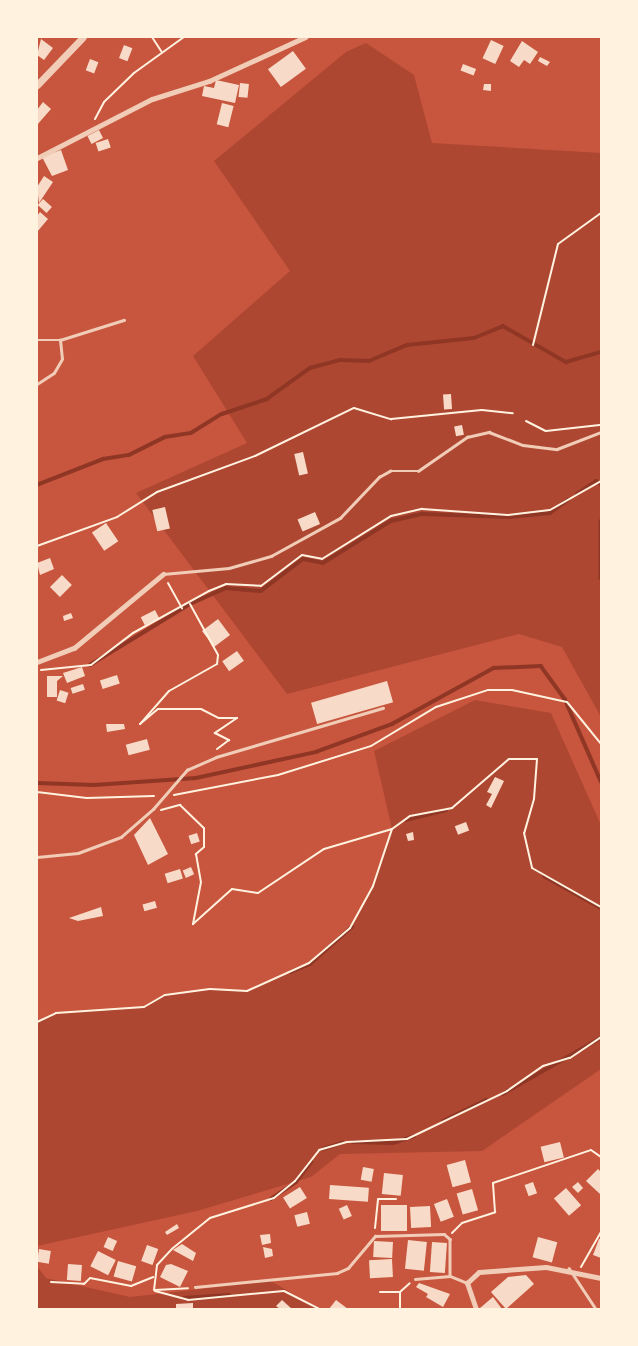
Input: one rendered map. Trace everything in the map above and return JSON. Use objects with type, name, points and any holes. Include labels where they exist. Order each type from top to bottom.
[{"type":"street","points":[[37,85],[83,37]]},
{"type":"street","points":[[37,158],[152,99],[209,81],[305,37]]},
{"type":"street","points":[[37,662],[74,648],[163,574]]},
{"type":"street","points":[[476,1309],[467,1283],[479,1272],[569,1268],[601,1278]]},
{"type":"lane","points":[[37,340],[60,340],[124,320]]},
{"type":"lane","points":[[37,384],[54,373],[62,359],[60,340]]},
{"type":"lane","points":[[163,574],[229,568],[271,556],[340,518],[379,477],[390,471],[418,471],[467,437],[489,432],[523,444],[557,449],[601,432]]},
{"type":"lane","points":[[37,857],[78,853],[121,836],[153,809],[187,770],[216,757],[383,708]]},
{"type":"lane","points":[[195,1287],[337,1273],[348,1268],[375,1237],[448,1236],[450,1276]]},
{"type":"lane","points":[[569,1268],[596,1309]]},
{"type":"lane","points":[[415,1279],[450,1276],[467,1283]]},
{"type":"path","points":[[152,37],[162,52]]},
{"type":"path","points":[[88,132],[104,102],[162,52],[184,37]]},
{"type":"path","points":[[533,345],[558,244],[601,213]]},
{"type":"path","points":[[37,546],[117,517],[157,492],[255,456],[354,408],[391,419],[482,411],[513,413]]},
{"type":"path","points":[[526,421],[546,431],[601,425]]},
{"type":"path","points":[[37,670],[91,665],[133,633],[226,584],[261,586],[302,555],[322,559],[391,516],[422,509],[508,515],[550,510],[601,481]]},
{"type":"path","points":[[601,527],[598,556],[601,561]]},
{"type":"path","points":[[163,574],[183,609]]},
{"type":"path","points":[[190,604],[218,654],[217,664],[169,691],[140,724],[158,709],[201,709],[219,718],[237,718],[215,733],[229,740],[217,749],[216,757]]},
{"type":"path","points":[[169,796],[278,775],[371,746],[436,707],[488,690],[512,690],[567,702],[601,744]]},
{"type":"path","points":[[147,815],[180,805],[204,828],[204,847],[196,854],[201,882],[193,924],[232,889],[258,893],[324,849],[392,828],[410,816],[452,808],[509,759],[537,759],[534,799],[524,833],[532,867],[601,907]]},
{"type":"path","points":[[37,792],[87,798],[160,796]]},
{"type":"path","points":[[37,1021],[55,1013],[144,1007],[165,995],[210,989],[247,991],[309,963],[350,928],[373,886],[392,828]]},
{"type":"path","points":[[154,1290],[157,1265],[173,1248],[210,1218],[274,1198],[295,1181],[319,1150],[331,1144],[407,1139],[507,1091],[543,1066],[570,1058],[601,1037]]},
{"type":"path","points":[[448,1236],[462,1223],[495,1212],[493,1183],[591,1150],[601,1157]]},
{"type":"path","points":[[375,1237],[378,1199],[396,1199]]},
{"type":"path","points":[[579,1271],[601,1232]]},
{"type":"path","points":[[51,1282],[84,1284],[90,1278],[131,1286],[155,1276]]},
{"type":"path","points":[[380,1292],[400,1292],[415,1279]]},
{"type":"path","points":[[154,1290],[195,1287]]},
{"type":"path","points":[[154,1290],[188,1300],[284,1291],[318,1309]]},
{"type":"path","points":[[400,1292],[400,1309]]},
{"type":"shaded area","points":[[366,43],[414,75],[432,143],[601,153],[601,717],[562,647],[519,634],[287,694],[136,493],[247,443],[193,356],[290,271],[214,161],[346,52]]},
{"type":"shaded area","points":[[475,700],[551,713],[601,825],[601,1069],[482,1151],[340,1154],[311,1177],[197,1211],[37,1246],[37,1022],[56,1013],[144,1007],[165,995],[210,989],[247,991],[309,963],[350,928],[373,886],[392,829],[374,751]]},
{"type":"shaded area","points":[[37,1266],[46,1278],[130,1297],[271,1281],[319,1309],[37,1309]]},
{"type":"building","points":[[41,39],[53,48],[44,60],[37,55]]},
{"type":"building","points":[[491,40],[504,46],[495,64],[483,58]]},
{"type":"building","points":[[522,41],[538,52],[530,64],[524,60],[519,67],[510,61]]},
{"type":"building","points":[[124,45],[132,48],[127,61],[119,58]]},
{"type":"building","points":[[293,51],[306,69],[281,87],[268,69]]},
{"type":"building","points":[[540,57],[550,62],[547,66],[538,61]]},
{"type":"building","points":[[90,59],[98,62],[94,73],[86,70]]},
{"type":"building","points":[[463,64],[476,69],[474,76],[460,71]]},
{"type":"building","points":[[216,80],[239,85],[235,103],[202,96],[204,86],[214,88]]},
{"type":"building","points":[[240,83],[249,84],[247,98],[239,97]]},
{"type":"building","points":[[484,84],[491,84],[491,91],[483,90]]},
{"type":"building","points":[[43,102],[51,109],[37,125],[37,110]]},
{"type":"building","points":[[222,103],[234,106],[228,127],[217,124]]},
{"type":"building","points":[[99,130],[103,138],[92,144],[87,136]]},
{"type":"building","points":[[108,139],[111,148],[98,152],[96,143]]},
{"type":"building","points":[[61,150],[68,170],[52,176],[42,157]]},
{"type":"building","points":[[44,176],[53,182],[39,203],[37,187]]},
{"type":"building","points":[[43,199],[52,207],[47,213],[38,205]]},
{"type":"building","points":[[40,212],[48,219],[37,232],[37,216]]},
{"type":"building","points":[[451,394],[452,409],[444,410],[443,395]]},
{"type":"building","points":[[462,425],[464,435],[456,436],[454,427]]},
{"type":"building","points":[[303,452],[308,473],[299,475],[294,454]]},
{"type":"building","points":[[165,507],[170,528],[157,531],[152,510]]},
{"type":"building","points":[[315,512],[320,524],[303,531],[298,519]]},
{"type":"building","points":[[106,523],[118,541],[104,551],[92,533]]},
{"type":"building","points":[[50,558],[54,569],[40,575],[37,563]]},
{"type":"building","points":[[62,575],[72,585],[60,597],[50,587]]},
{"type":"building","points":[[155,610],[159,618],[145,625],[141,617]]},
{"type":"building","points":[[71,613],[73,618],[64,621],[63,616]]},
{"type":"building","points":[[218,619],[230,635],[214,647],[202,631]]},
{"type":"building","points":[[237,651],[244,661],[229,671],[222,661]]},
{"type":"building","points":[[82,667],[85,676],[67,683],[63,673]]},
{"type":"building","points":[[117,675],[120,684],[103,689],[100,681]]},
{"type":"building","points":[[47,676],[63,676],[57,681],[57,697],[47,697]]},
{"type":"building","points":[[387,681],[393,702],[317,724],[311,703]]},
{"type":"building","points":[[83,684],[85,690],[72,694],[71,688]]},
{"type":"building","points":[[60,690],[69,693],[65,703],[57,700]]},
{"type":"building","points":[[106,724],[124,724],[125,729],[107,732]]},
{"type":"building","points":[[147,739],[150,750],[129,755],[126,745]]},
{"type":"building","points":[[495,777],[504,781],[491,808],[486,805],[492,794],[487,792]]},
{"type":"building","points":[[150,818],[168,854],[148,865],[134,835]]},
{"type":"building","points":[[466,822],[469,830],[458,835],[455,826]]},
{"type":"building","points":[[413,832],[414,840],[408,841],[406,834]]},
{"type":"building","points":[[197,833],[200,842],[191,844],[188,836]]},
{"type":"building","points":[[191,867],[194,874],[186,878],[183,871]]},
{"type":"building","points":[[180,869],[183,879],[168,883],[165,874]]},
{"type":"building","points":[[155,901],[157,908],[144,911],[143,905]]},
{"type":"building","points":[[101,907],[103,916],[78,921],[69,918]]},
{"type":"building","points":[[560,1142],[564,1158],[544,1162],[541,1147]]},
{"type":"building","points":[[465,1160],[471,1182],[453,1187],[447,1165]]},
{"type":"building","points":[[363,1167],[374,1169],[372,1182],[361,1180]]},
{"type":"building","points":[[598,1169],[601,1172],[600,1194],[586,1181]]},
{"type":"building","points":[[384,1173],[403,1175],[401,1196],[382,1194]]},
{"type":"building","points":[[533,1182],[537,1193],[529,1196],[525,1185]]},
{"type":"building","points":[[578,1182],[583,1188],[578,1193],[572,1187]]},
{"type":"building","points":[[330,1185],[369,1188],[368,1202],[329,1199]]},
{"type":"building","points":[[300,1187],[307,1198],[290,1209],[283,1198]]},
{"type":"building","points":[[566,1188],[581,1205],[569,1216],[554,1198]]},
{"type":"building","points":[[472,1189],[478,1210],[463,1215],[457,1193]]},
{"type":"building","points":[[447,1199],[454,1217],[441,1222],[434,1204]]},
{"type":"building","points":[[347,1205],[352,1216],[344,1220],[339,1209]]},
{"type":"building","points":[[381,1205],[407,1205],[407,1231],[381,1231]]},
{"type":"building","points":[[430,1206],[431,1227],[411,1228],[410,1207]]},
{"type":"building","points":[[307,1212],[310,1224],[297,1227],[294,1215]]},
{"type":"building","points":[[177,1224],[179,1228],[167,1235],[165,1232]]},
{"type":"building","points":[[270,1234],[271,1243],[262,1245],[260,1235]]},
{"type":"building","points":[[108,1237],[117,1241],[113,1251],[104,1247]]},
{"type":"building","points":[[538,1237],[557,1242],[552,1262],[533,1257]]},
{"type":"building","points":[[601,1239],[601,1258],[593,1255]]},
{"type":"building","points":[[408,1240],[427,1242],[424,1271],[405,1269]]},
{"type":"building","points":[[374,1241],[393,1242],[392,1258],[373,1257]]},
{"type":"building","points":[[432,1242],[447,1243],[445,1273],[430,1272]]},
{"type":"building","points":[[182,1244],[196,1253],[193,1261],[173,1250]]},
{"type":"building","points":[[147,1245],[158,1249],[152,1265],[141,1261]]},
{"type":"building","points":[[263,1247],[272,1249],[273,1256],[265,1258]]},
{"type":"building","points":[[39,1249],[51,1251],[49,1264],[37,1262]]},
{"type":"building","points":[[98,1251],[116,1260],[108,1275],[90,1266]]},
{"type":"building","points":[[392,1259],[393,1277],[370,1278],[369,1260]]},
{"type":"building","points":[[118,1261],[136,1266],[132,1282],[114,1276]]},
{"type":"building","points":[[68,1264],[82,1265],[81,1281],[67,1280]]},
{"type":"building","points":[[171,1264],[188,1271],[180,1287],[160,1277],[166,1265]]},
{"type":"building","points":[[526,1275],[534,1284],[506,1309],[491,1292],[508,1277]]},
{"type":"building","points":[[419,1283],[450,1294],[443,1307],[416,1287]]},
{"type":"building","points":[[493,1297],[502,1309],[480,1308]]},
{"type":"building","points":[[282,1300],[292,1309],[280,1309],[276,1306]]},
{"type":"building","points":[[336,1300],[348,1309],[329,1309]]},
{"type":"building","points":[[193,1303],[193,1309],[176,1309],[176,1304]]},
{"type":"waterway","points":[[37,485],[103,459],[129,455],[165,437],[191,433],[222,414],[267,399],[310,368],[340,360],[369,361],[407,345],[474,338],[503,326],[566,362],[601,352]]},
{"type":"waterway","points":[[577,494],[596,481],[601,484]]},
{"type":"waterway","points":[[90,665],[190,604],[226,588],[261,591],[303,559],[323,563],[391,521],[422,514],[510,517],[550,513],[568,500]]},
{"type":"waterway","points":[[601,521],[601,578]]},
{"type":"waterway","points":[[37,783],[94,785],[196,778],[316,752],[392,724],[494,668],[541,666],[565,699],[601,781]]},
{"type":"waterway","points":[[406,820],[446,810]]},
{"type":"waterway","points":[[544,876],[601,908]]},
{"type":"waterway","points":[[291,972],[310,964],[352,927]]},
{"type":"waterway","points":[[503,1094],[599,1039]]},
{"type":"waterway","points":[[443,1121],[486,1100]]},
{"type":"waterway","points":[[353,1142],[393,1143],[414,1136]]},
{"type":"waterway","points":[[323,1149],[342,1143]]},
{"type":"waterway","points":[[271,1199],[296,1182],[311,1162]]},
{"type":"waterway","points":[[184,1298],[229,1295]]}]
